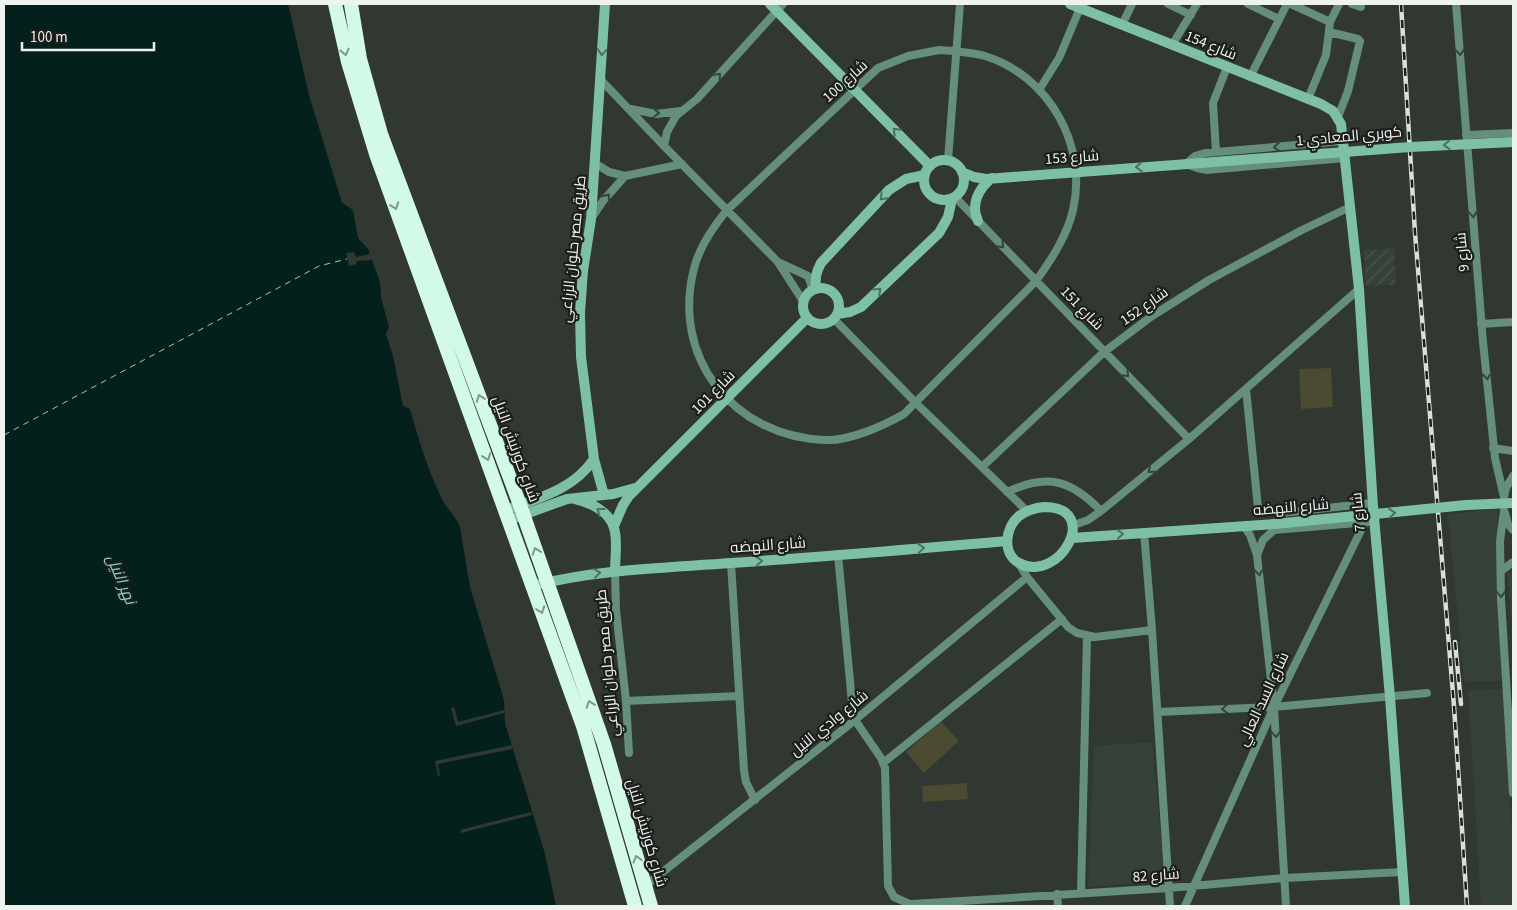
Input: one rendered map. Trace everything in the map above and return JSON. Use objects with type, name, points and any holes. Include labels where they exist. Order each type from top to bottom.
[{"type":"highway","name":"شارع كورنيش النيل","points":[[336,4],[348,62],[376,154],[584,726],[635,906]]},
{"type":"highway","name":"شارع كورنيش النيل","points":[[351,4],[360,59],[378,126],[548,582],[604,744],[651,906]]},
{"type":"street","name":"طريق مصر حلوان الزراعي","points":[[604,495],[594,459],[581,357],[580,328],[582,271],[591,219],[596,164],[605,4]]},
{"type":"street","points":[[948,160],[960,4]]},
{"type":"street","name":"شارع 154","points":[[1070,4],[1308,99],[1327,108],[1338,117]]},
{"type":"street","points":[[1122,25],[1132,4]]},
{"type":"street","points":[[1168,4],[1191,15]]},
{"type":"street","points":[[1172,45],[1197,4]]},
{"type":"street","points":[[1248,4],[1279,19]]},
{"type":"street","points":[[1250,77],[1287,4]]},
{"type":"street","points":[[1291,4],[1330,22]]},
{"type":"street","points":[[1308,99],[1326,55],[1330,22],[1340,4]]},
{"type":"street","points":[[1352,4],[1361,7]]},
{"type":"street","name":"شارع 9","points":[[1456,4],[1481,324],[1493,448],[1504,497]]},
{"type":"street","points":[[664,146],[671,124],[683,110],[697,99],[777,6],[927,171],[926,188],[929,193],[940,200],[953,198],[962,190],[964,186],[962,172],[956,164],[948,160],[938,161],[927,171],[906,179],[890,190],[821,263],[817,271],[815,289]]},
{"type":"street","points":[[1039,90],[1060,58],[1080,8]]},
{"type":"street","points":[[1329,32],[1358,39],[1360,42],[1348,91],[1338,117]]},
{"type":"street","name":"شارع 100","points":[[955,50],[979,55],[1001,63],[1028,79],[1039,90],[1056,112],[1068,136],[1076,171],[1073,211],[1066,230],[1036,281],[904,414],[886,424],[860,434],[827,440],[790,436],[765,427],[745,416],[714,383],[703,365],[695,346],[690,326],[690,284],[698,257],[714,226],[727,210],[855,90],[878,68],[893,61],[923,52],[955,50]]},
{"type":"street","points":[[1216,152],[1213,104],[1227,67]]},
{"type":"street","points":[[600,79],[778,262],[803,301]]},
{"type":"street","points":[[629,109],[656,114],[683,110]]},
{"type":"street","name":"شارع 7","points":[[1338,117],[1341,124],[1359,289],[1373,504],[1369,522],[1390,696],[1405,906]]},
{"type":"street","points":[[1466,135],[1513,133]]},
{"type":"street","name":"شارع 153","points":[[1187,164],[1200,154],[1343,141]]},
{"type":"street","name":"كوبري المعادي 1","points":[[1187,164],[1410,147],[1513,142]]},
{"type":"street","name":"شارع 153","points":[[962,172],[980,178],[992,178],[1187,164],[1207,170],[1345,158]]},
{"type":"street","points":[[596,164],[609,172],[625,176],[682,164]]},
{"type":"street","points":[[591,219],[607,196],[625,176]]},
{"type":"street","points":[[978,221],[975,215],[976,200],[982,188],[992,178]]},
{"type":"street","points":[[836,316],[839,304],[834,295],[826,289],[815,289],[807,294],[803,301],[803,310],[807,318],[814,323],[822,324],[836,316],[861,307],[939,234],[948,217],[953,198]]},
{"type":"street","name":"شارع 151","points":[[953,198],[978,221],[1189,439]]},
{"type":"street","name":"شارع 152","points":[[982,467],[1104,352],[1152,316],[1209,280],[1302,230],[1350,208]]},
{"type":"street","points":[[778,262],[808,276],[815,289]]},
{"type":"street","points":[[1074,525],[1088,520],[1101,511],[1189,439],[1359,289]]},
{"type":"street","points":[[836,316],[916,403],[1027,512]]},
{"type":"street","name":"شارع 101","points":[[614,526],[623,505],[638,487],[807,318]]},
{"type":"street","points":[[1481,324],[1513,322]]},
{"type":"street","points":[[1246,388],[1258,508]]},
{"type":"street","points":[[1493,448],[1513,451]]},
{"type":"street","points":[[507,515],[553,498],[580,476],[594,459]]},
{"type":"street","points":[[1513,476],[1506,488],[1504,497],[1500,541],[1502,627],[1510,685],[1513,793]]},
{"type":"street","points":[[1007,492],[1038,481],[1054,482],[1069,486],[1083,493],[1101,511]]},
{"type":"street","name":"شارع 101","points":[[553,498],[604,495],[638,487]]},
{"type":"street","points":[[572,498],[595,506],[609,518],[614,526],[615,571]]},
{"type":"street","name":"شارع النهضه","points":[[1274,527],[1513,502]]},
{"type":"street","points":[[1281,513],[1373,504]]},
{"type":"street","points":[[1054,507],[1070,517],[1074,525],[1072,538],[1063,552],[1048,564],[1027,566],[1012,557],[1008,549],[1008,532],[1012,523],[1035,508],[1054,507]]},
{"type":"street","points":[[1504,511],[1508,524],[1513,530]]},
{"type":"street","name":"شارع النهضه","points":[[1072,538],[1244,526],[1274,527],[1369,522]]},
{"type":"street","name":"شارع السد العالي","points":[[1185,906],[1274,706],[1369,522]]},
{"type":"street","points":[[1244,526],[1250,535],[1257,555],[1274,706],[1286,906]]},
{"type":"street","points":[[1257,555],[1262,540],[1274,527]]},
{"type":"street","points":[[1144,532],[1170,906]]},
{"type":"street","name":"شارع النهضه","points":[[532,586],[615,571],[1007,541]]},
{"type":"street","points":[[838,555],[850,699],[855,720],[885,768],[888,886],[894,897],[913,905]]},
{"type":"street","points":[[1018,562],[1027,577],[1068,627],[1077,633],[1095,637],[1152,630]]},
{"type":"street","points":[[1500,571],[1513,562]]},
{"type":"street","points":[[731,563],[744,771],[748,786],[755,800]]},
{"type":"street","name":"طريق مصر حلوان الزراعي","points":[[615,571],[616,610],[626,700],[629,753]]},
{"type":"street","name":"شارع وادي النيل","points":[[645,886],[855,720],[1027,577]]},
{"type":"street","points":[[883,763],[1062,618]]},
{"type":"street","points":[[1081,893],[1087,636]]},
{"type":"street","points":[[1158,712],[1274,706],[1427,692]]},
{"type":"street","points":[[626,700],[739,696]]},
{"type":"street","name":"شارع 82","points":[[913,905],[1169,888],[1284,878],[1402,872]]},
{"type":"street","points":[[1057,894],[1058,906]]},
{"type":"shaded area","points":[[1394,248],[1396,285],[1366,286],[1364,250]]},
{"type":"shaded area","points":[[1497,509],[1504,681],[1464,682],[1448,514]]},
{"type":"shaded area","points":[[1513,572],[1513,639],[1507,573]]},
{"type":"shaded area","points":[[1504,689],[1513,851],[1513,906],[1481,906],[1468,690]]},
{"type":"shaded area","points":[[1152,742],[1165,880],[1088,887],[1094,746]]},
{"type":"green space","points":[[1331,368],[1333,407],[1301,409],[1299,369]]},
{"type":"green space","points":[[941,721],[959,741],[924,773],[906,752]]},
{"type":"green space","points":[[967,783],[968,799],[923,802],[922,786]]},
{"type":"water","name":"نهر النيل","points":[[4,4],[288,4],[309,95],[342,203],[353,210],[358,238],[368,249],[380,282],[381,297],[389,327],[386,334],[393,356],[403,406],[410,409],[420,444],[433,478],[443,501],[460,527],[470,587],[504,700],[505,723],[545,854],[556,906],[4,906]]},
{"type":"pier","points":[[354,252],[356,257],[370,254],[372,260],[357,261],[356,264],[349,266],[346,253]]},
{"type":"pier","points":[[454,707],[458,722],[504,710],[504,713],[456,726],[451,708]]},
{"type":"pier","points":[[512,745],[512,749],[438,764],[440,776],[438,776],[435,761]]},
{"type":"pier","points":[[531,812],[532,815],[461,833],[460,830]]},
{"type":"ferry route","points":[[4,435],[319,266],[347,259]]},
{"type":"railway","points":[[1401,4],[1415,233],[1454,706],[1467,906]]},
{"type":"railway","points":[[1455,642],[1461,704]]}]
